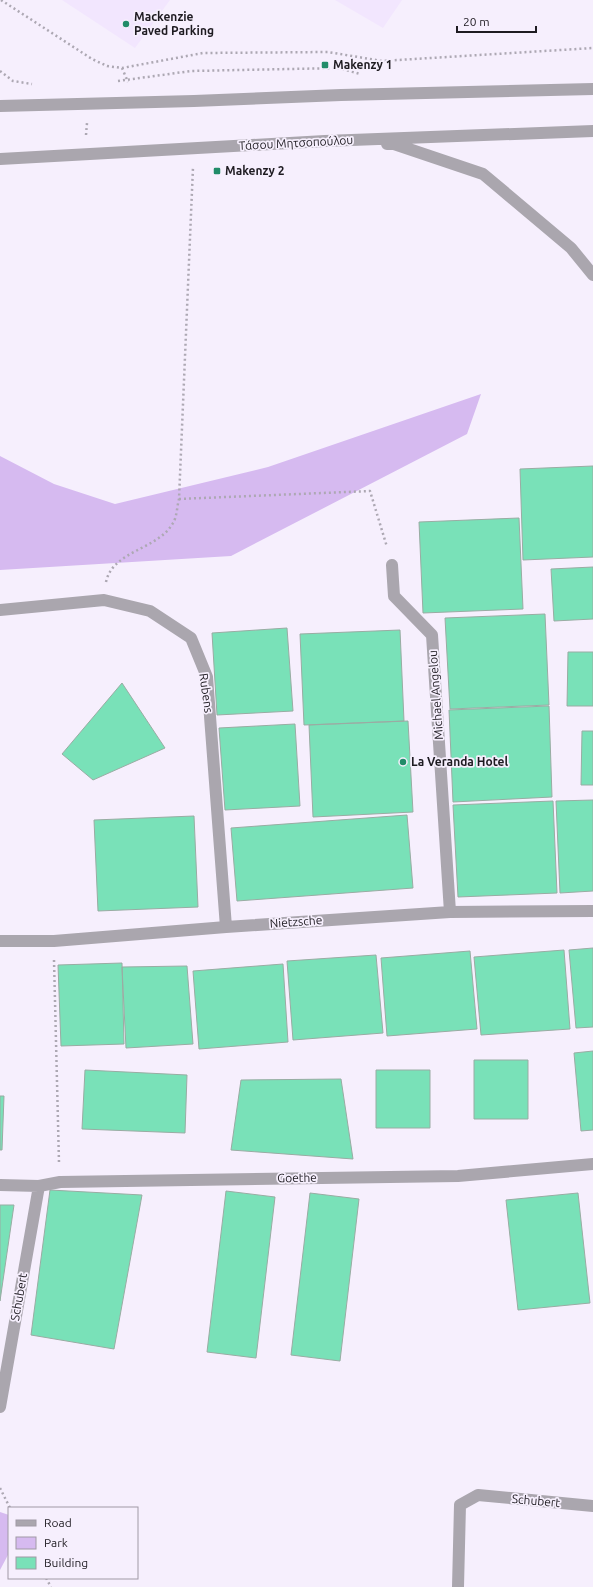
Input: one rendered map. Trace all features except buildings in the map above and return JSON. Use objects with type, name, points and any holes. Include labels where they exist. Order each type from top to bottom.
[{"type":"street","points":[[0,106],[194,101],[341,95],[593,89]]},
{"type":"street","name":"Τάσου Μητσοπούλου","points":[[0,159],[325,141],[593,131]]},
{"type":"street","points":[[325,141],[394,144],[483,174],[571,248],[593,275]]},
{"type":"street","name":"Michael Angelou","points":[[392,565],[394,596],[432,635],[450,912]]},
{"type":"street","name":"Rubens","points":[[0,610],[104,600],[150,611],[191,638],[207,677],[226,927]]},
{"type":"street","name":"Nietzsche","points":[[0,941],[54,941],[226,927],[450,912],[593,911]]},
{"type":"street","name":"Goethe","points":[[0,1186],[39,1186],[60,1182],[458,1176],[593,1164]]},
{"type":"street","name":"Schubert","points":[[0,1407],[39,1186]]},
{"type":"street","name":"Schubert","points":[[458,1587],[460,1505],[478,1495],[593,1506]]},
{"type":"path","points":[[1,0],[92,59],[107,66],[122,68],[203,53],[328,52],[382,61],[593,48]]},
{"type":"path","points":[[104,600],[106,579],[117,562],[164,535],[174,522],[179,499],[194,148]]},
{"type":"path","points":[[179,499],[370,491],[392,565]]},
{"type":"path","points":[[54,941],[60,1182]]},
{"type":"path","points":[[0,1488],[10,1507]]},
{"type":"shaded area","name":"Mackenzie Paved Parking","points":[[62,0],[170,0],[135,48]]},
{"type":"shaded area","points":[[335,0],[402,0],[383,28]]},
{"type":"green space","points":[[481,394],[467,434],[231,556],[0,570],[0,456],[54,484],[115,504],[268,467]]},
{"type":"green space","points":[[0,1512],[8,1515],[8,1555],[0,1570]]},
{"type":"place","name":"Mackenzie Paved Parking","points":[[126,24]]},
{"type":"place","name":"Makenzy 1","points":[[325,65]]},
{"type":"place","name":"Makenzy 2","points":[[217,171]]},
{"type":"place","name":"La Veranda Hotel","points":[[403,762]]}]
